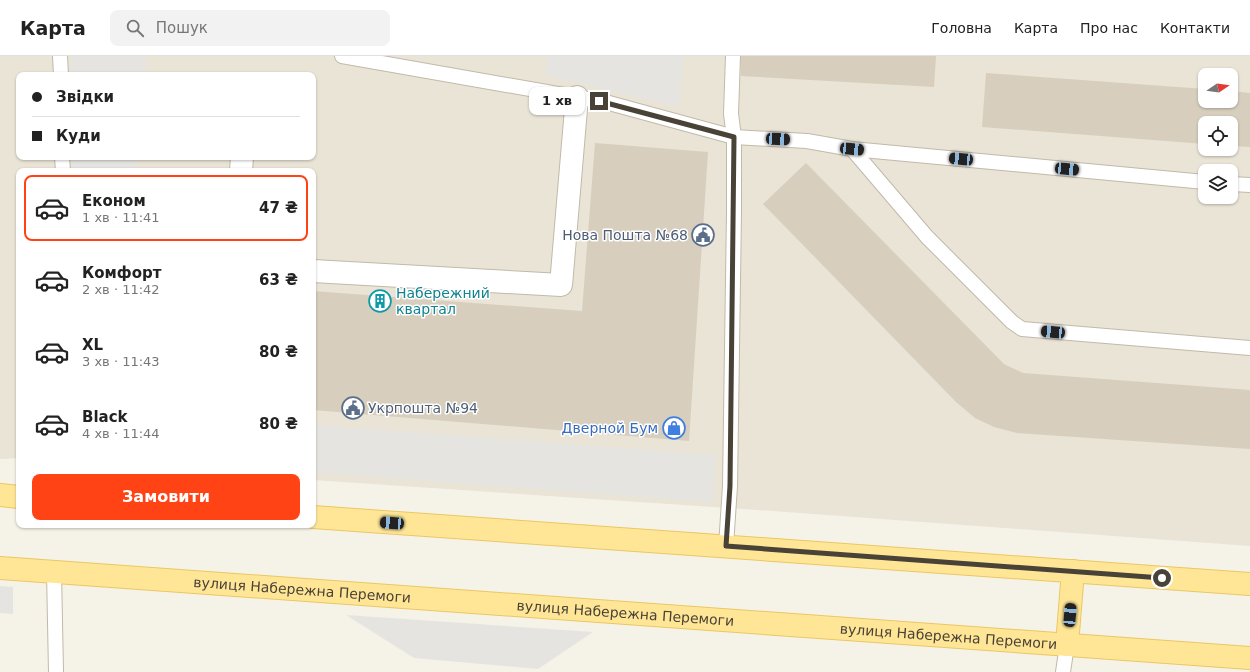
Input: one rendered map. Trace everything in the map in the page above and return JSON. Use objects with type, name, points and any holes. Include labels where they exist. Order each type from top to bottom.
[{"type":"main road","points":[[0,495],[16,497]]},
{"type":"main road","points":[[316,517],[1250,584]]},
{"type":"main road","name":"вулиця Набережна Перемоги","points":[[0,568],[1250,658]]},
{"type":"main road","points":[[1067,645],[1073,571]]},
{"type":"street","points":[[316,271],[561,285],[577,97]]},
{"type":"lane","points":[[60,56],[61,72]]},
{"type":"lane","points":[[342,56],[610,103],[734,137],[807,141],[852,149],[1198,181]]},
{"type":"lane","points":[[726,546],[730,486],[734,137],[731,114],[733,56]]},
{"type":"lane","points":[[852,149],[928,237],[1012,322],[1022,329],[1250,348]]},
{"type":"lane","points":[[1238,184],[1250,185]]},
{"type":"lane","points":[[54,571],[56,672]]},
{"type":"lane","points":[[1063,672],[1067,645]]},
{"type":"shaded area","points":[[0,56],[59,56],[59,72],[16,72],[16,160],[61,160],[61,168],[16,168],[16,458],[0,459]]},
{"type":"shaded area","points":[[66,56],[1250,56],[1250,546],[773,511],[316,480],[316,168],[69,168],[69,160],[316,160],[316,72],[67,72]]},
{"type":"shaded area","points":[[72,56],[147,56],[145,72],[69,72]]},
{"type":"shaded area","points":[[548,56],[684,56],[679,107],[546,75]]},
{"type":"shaded area","points":[[71,160],[136,160],[135,168],[71,168]]},
{"type":"shaded area","points":[[316,425],[716,455],[712,502],[316,472]]},
{"type":"shaded area","points":[[0,586],[13,587],[13,614],[0,613]]},
{"type":"shaded area","points":[[346,615],[593,632],[538,669],[414,658]]},
{"type":"building","points":[[741,56],[936,56],[934,87],[741,76]]},
{"type":"building","points":[[986,73],[1198,88],[1198,108],[1238,108],[1238,92],[1250,93],[1250,147],[1238,146],[1238,116],[1198,116],[1198,143],[982,127]]},
{"type":"building","name":"Набережний квартал","points":[[595,143],[708,152],[689,441],[316,410],[316,291],[582,311]]},
{"type":"building","points":[[806,163],[1004,364],[1023,373],[1250,390],[1250,449],[1017,433],[994,427],[975,418],[956,402],[763,204]]},
{"type":"place","name":"Нова Пошта №68","points":[[703,235]]},
{"type":"place","name":"Набережний квартал","points":[[380,301]]},
{"type":"place","name":"Укрпошта №94","points":[[353,408]]},
{"type":"place","name":"Дверной Бум","points":[[674,428]]},
{"type":"route","points":[[599,101],[734,137],[730,486],[726,546],[1162,578]]}]
